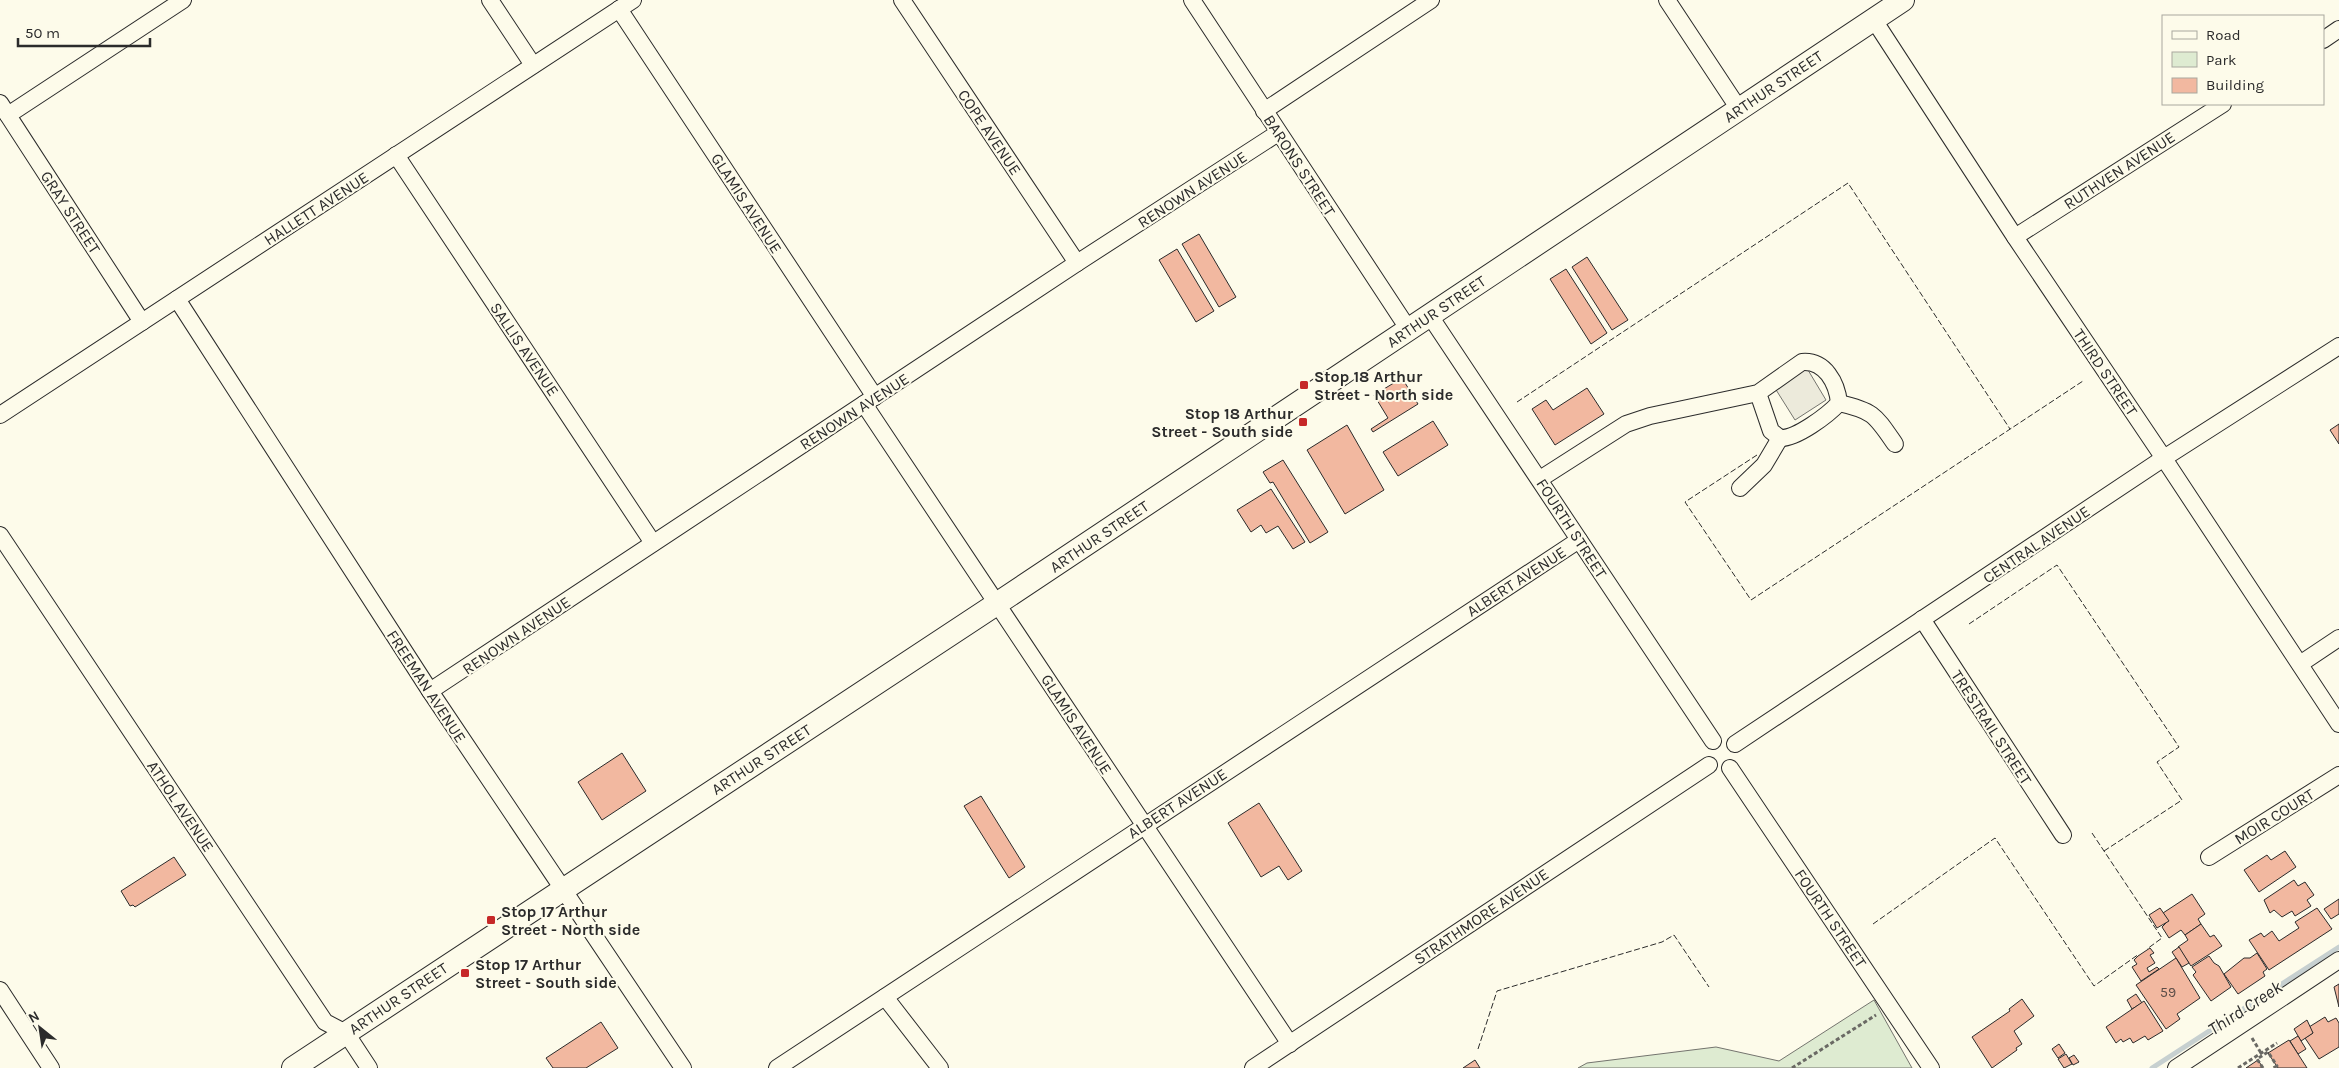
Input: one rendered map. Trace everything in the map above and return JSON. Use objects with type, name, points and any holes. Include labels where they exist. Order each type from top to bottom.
[{"type":"street","points":[[4,109],[182,0]]},
{"type":"street","points":[[490,0],[533,65]]},
{"type":"street","name":"HALLETT AVENUE","points":[[0,415],[633,0]]},
{"type":"street","name":"COPE AVENUE","points":[[902,0],[1077,263]]},
{"type":"street","name":"BARONS STREET","points":[[1192,0],[1408,330]]},
{"type":"street","points":[[1264,111],[1431,0]]},
{"type":"street","points":[[1667,0],[1739,109]]},
{"type":"street","name":"ARTHUR STREET","points":[[293,1068],[998,603],[1903,0]]},
{"type":"street","name":"GLAMIS AVENUE","points":[[619,9],[998,603],[1143,826],[1290,1044]]},
{"type":"street","name":"THIRD STREET","points":[[1874,20],[2015,237],[2164,458],[2339,724]]},
{"type":"street","points":[[2324,39],[2339,29]]},
{"type":"street","name":"RUTHVEN AVENUE","points":[[2015,237],[2221,105]]},
{"type":"street","name":"GRAY STREET","points":[[4,109],[142,322]]},
{"type":"street","name":"RENOWN AVENUE","points":[[430,691],[1077,263],[1278,133]]},
{"type":"street","name":"SALLIS AVENUE","points":[[396,155],[654,543]]},
{"type":"street","name":"FREEMAN AVENUE","points":[[177,299],[430,691],[683,1068]]},
{"type":"street","name":"FOURTH STREET","points":[[1430,316],[1713,741]]},
{"type":"street","name":"CENTRAL AVENUE","points":[[1735,744],[2164,458],[2339,346]]},
{"type":"street","points":[[1540,479],[1626,424],[1650,416],[1758,393],[1796,364],[1810,361],[1818,364],[1836,388],[1838,403]]},
{"type":"street","points":[[1758,393],[1771,431],[1780,438]]},
{"type":"street","points":[[1740,488],[1764,465],[1780,438],[1794,435],[1827,415],[1838,403]]},
{"type":"street","points":[[1838,403],[1865,409],[1876,416],[1895,444]]},
{"type":"street","name":"ATHOL AVENUE","points":[[0,535],[325,1022],[346,1033],[369,1068]]},
{"type":"street","name":"ALBERT AVENUE","points":[[777,1068],[1579,540]]},
{"type":"street","name":"TRESTRAIL STREET","points":[[1922,619],[2063,835]]},
{"type":"street","points":[[2300,664],[2339,638]]},
{"type":"street","points":[[1726,739],[1735,744],[1738,758],[1730,768],[1718,770],[1709,765],[1706,750],[1713,741],[1726,739]]},
{"type":"street","name":"STRATHMORE AVENUE","points":[[1253,1068],[1709,765]]},
{"type":"street","name":"FOURTH STREET","points":[[1730,768],[1931,1068]]},
{"type":"street","name":"MOIR COURT","points":[[2209,857],[2339,775]]},
{"type":"street","points":[[2176,1068],[2339,960]]},
{"type":"street","points":[[0,990],[51,1068]]},
{"type":"street","points":[[885,997],[940,1068]]},
{"type":"path","points":[[1792,1068],[1890,1006]]},
{"type":"path","points":[[2252,1038],[2262,1054]]},
{"type":"path","points":[[2238,1068],[2277,1043]]},
{"type":"path","points":[[2263,1068],[2257,1059],[2262,1054],[2268,1052],[2276,1067]]},
{"type":"green space","points":[[1874,1000],[1912,1068],[1578,1068],[1587,1063],[1716,1047],[1779,1061]]},
{"type":"shaded area","points":[[1805,365],[1826,400],[1795,420],[1773,385]]},
{"type":"building","points":[[1199,234],[1236,297],[1219,307],[1182,244]]},
{"type":"building","points":[[1177,249],[1214,311],[1196,322],[1159,260]]},
{"type":"building","points":[[1587,257],[1628,320],[1612,330],[1572,267]]},
{"type":"building","points":[[1566,269],[1607,333],[1591,344],[1550,279]]},
{"type":"building","points":[[1402,378],[1418,404],[1373,432],[1371,429],[1388,418],[1374,395]]},
{"type":"building","points":[[1587,388],[1604,414],[1555,445],[1532,409],[1546,400],[1553,410]]},
{"type":"building","points":[[1433,421],[1448,445],[1398,476],[1383,452]]},
{"type":"building","points":[[2339,424],[2339,444],[2330,430]]},
{"type":"building","points":[[1347,425],[1384,490],[1345,514],[1307,450]]},
{"type":"building","points":[[1283,460],[1328,532],[1310,543],[1273,482],[1270,483],[1263,472]]},
{"type":"building","points":[[1271,489],[1305,542],[1293,549],[1278,526],[1266,533],[1261,525],[1251,532],[1237,510]]},
{"type":"building","points":[[622,753],[646,791],[602,820],[578,782]]},
{"type":"building","points":[[981,796],[1025,867],[1009,878],[964,806]]},
{"type":"building","points":[[1259,803],[1302,871],[1288,880],[1279,866],[1261,877],[1228,823]]},
{"type":"building","points":[[2285,851],[2296,867],[2259,892],[2244,870],[2267,855],[2271,860]]},
{"type":"building","points":[[174,857],[186,875],[135,907],[133,905],[130,906],[121,891]]},
{"type":"building","points":[[2294,880],[2298,886],[2305,882],[2314,895],[2307,900],[2311,906],[2295,916],[2292,911],[2282,917],[2274,910],[2270,913],[2264,900]]},
{"type":"building","points":[[2192,894],[2205,914],[2198,919],[2201,924],[2185,935],[2181,930],[2169,938],[2162,927],[2168,921],[2163,913]]},
{"type":"building","points":[[2339,899],[2339,914],[2331,919],[2324,909]]},
{"type":"building","points":[[2160,908],[2169,921],[2157,928],[2149,915]]},
{"type":"building","points":[[2317,908],[2332,929],[2269,970],[2249,940],[2261,933],[2264,937],[2272,931],[2279,941],[2299,928],[2295,922]]},
{"type":"building","points":[[2201,924],[2210,937],[2214,935],[2222,946],[2191,966],[2178,947],[2188,940],[2185,935]]},
{"type":"building","points":[[2179,947],[2189,963],[2182,967],[2172,952]]},
{"type":"building","points":[[2150,948],[2154,953],[2150,955],[2155,963],[2147,968],[2149,972],[2157,967],[2159,969],[2141,981],[2132,967],[2137,964],[2134,960]]},
{"type":"building","points":[[2257,953],[2267,969],[2263,972],[2265,976],[2238,994],[2224,974],[2244,958],[2250,958]]},
{"type":"building","points":[[2209,956],[2219,966],[2231,987],[2211,1001],[2193,975],[2196,972],[2192,967]]},
{"type":"building","points":[[2176,958],[2200,998],[2177,1014],[2180,1019],[2166,1029],[2136,985]]},
{"type":"building","points":[[2339,984],[2339,1007],[2334,987]]},
{"type":"building","points":[[2136,994],[2142,1003],[2132,1009],[2127,1000]]},
{"type":"building","points":[[2022,999],[2034,1016],[2014,1031],[2022,1044],[2016,1048],[2017,1050],[1992,1068],[1972,1037],[2010,1011],[2009,1009]]},
{"type":"building","points":[[2144,1001],[2163,1031],[2148,1040],[2145,1036],[2133,1043],[2130,1038],[2123,1042],[2121,1039],[2116,1043],[2106,1027]]},
{"type":"building","points":[[2325,1017],[2328,1022],[2336,1018],[2339,1023],[2339,1047],[2319,1059],[2305,1038],[2313,1033],[2309,1027]]},
{"type":"building","points":[[2307,1020],[2313,1033],[2301,1041],[2294,1029]]},
{"type":"building","points":[[601,1022],[618,1048],[586,1068],[553,1068],[546,1058]]},
{"type":"building","points":[[2298,1036],[2306,1049],[2298,1054],[2290,1041]]},
{"type":"building","points":[[2289,1040],[2307,1068],[2278,1068],[2268,1053]]},
{"type":"building","points":[[2059,1044],[2065,1053],[2058,1058],[2052,1049]]},
{"type":"building","points":[[2066,1054],[2072,1064],[2064,1068],[2058,1059]]},
{"type":"building","points":[[2074,1055],[2079,1062],[2073,1065],[2069,1058]]},
{"type":"building","points":[[1475,1060],[1480,1068],[1463,1068]]},
{"type":"building","points":[[2258,1060],[2263,1068],[2246,1068]]},
{"type":"waterway","name":"Third Creek","points":[[2152,1068],[2339,947]]},
{"type":"fence","points":[[1517,402],[1848,183],[2010,429]]},
{"type":"fence","points":[[1757,455],[1685,502],[1751,600],[2083,381]]},
{"type":"fence","points":[[1969,624],[2057,565],[2179,747],[2157,762],[2182,800],[2104,851]]},
{"type":"fence","points":[[2092,833],[2162,938],[2147,949]]},
{"type":"fence","points":[[1873,924],[1995,838],[2094,986],[2139,954]]},
{"type":"fence","points":[[1478,1049],[1497,991],[1662,942],[1674,935],[1709,987]]},
{"type":"place","name":"Stop 18 Arthur Street - North side","points":[[1304,385]]},
{"type":"place","name":"Stop 18 Arthur Street - South side","points":[[1303,422]]},
{"type":"place","name":"Stop 17 Arthur Street - North side","points":[[491,920]]},
{"type":"place","name":"Stop 17 Arthur Street - South side","points":[[465,973]]}]
